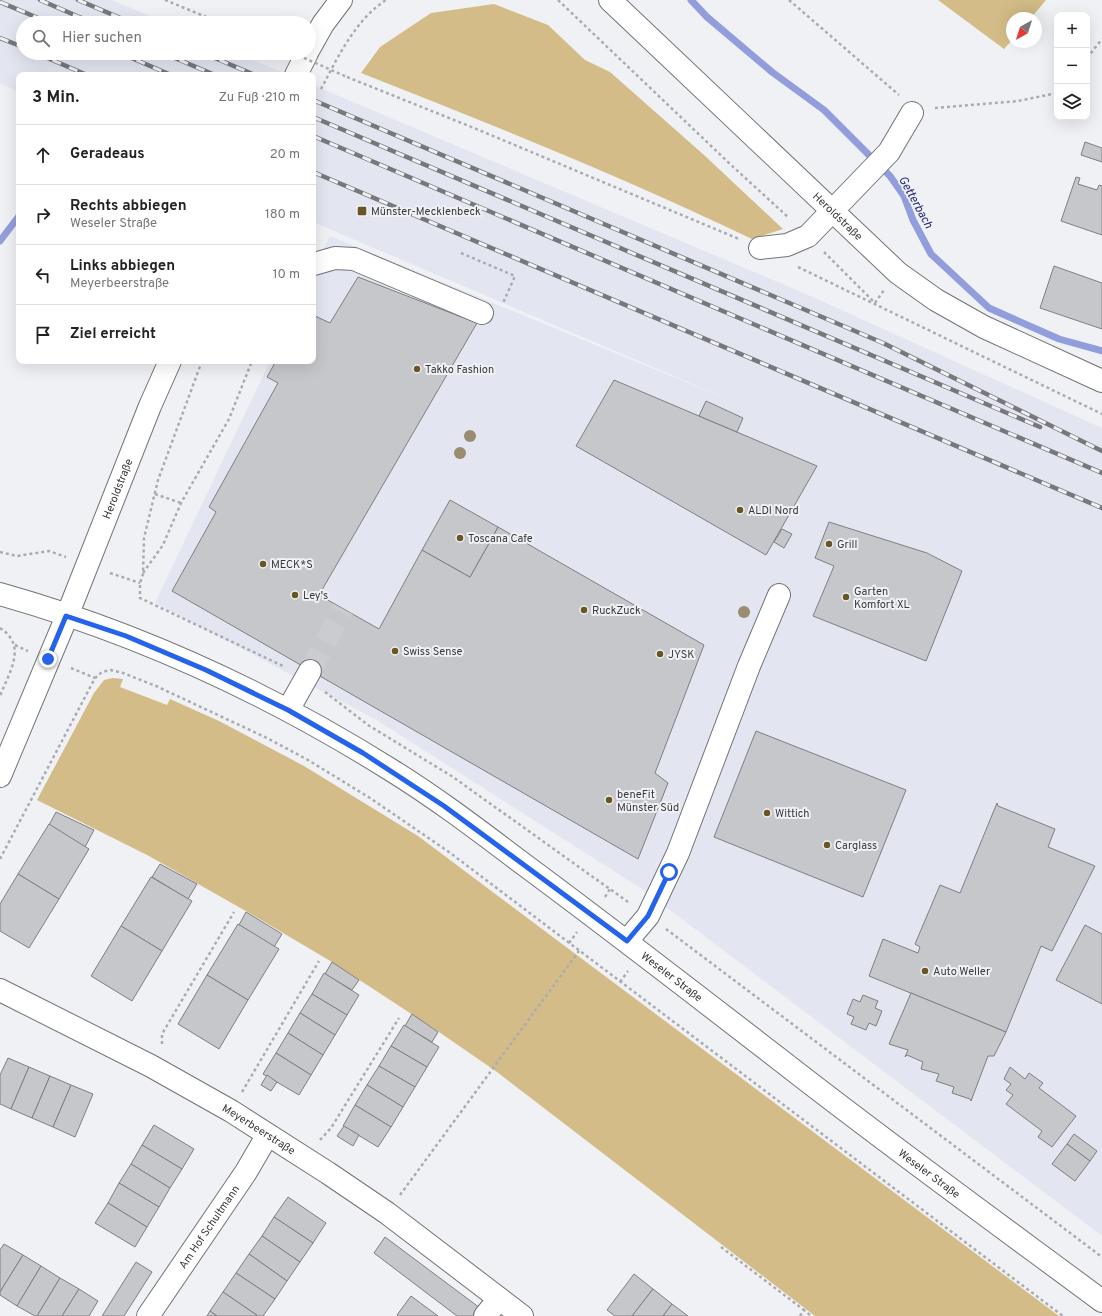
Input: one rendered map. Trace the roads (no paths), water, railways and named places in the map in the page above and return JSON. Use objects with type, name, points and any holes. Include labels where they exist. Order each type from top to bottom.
[{"type":"main road","points":[[316,36],[323,24],[341,0]]},
{"type":"main road","name":"Heroldstraße","points":[[610,0],[898,273],[936,300],[984,327],[1102,381]]},
{"type":"main road","points":[[298,72],[304,60]]},
{"type":"main road","points":[[760,248],[787,245],[808,236],[889,152],[912,114]]},
{"type":"main road","points":[[316,263],[335,258],[354,259],[482,313]]},
{"type":"main road","name":"Heroldstraße","points":[[66,616],[169,364]]},
{"type":"main road","name":"Weseler Straße","points":[[0,594],[144,643],[206,670],[288,710],[418,788],[627,941],[801,1077],[1102,1301]]},
{"type":"main road","points":[[627,941],[651,909],[678,853],[749,666],[780,594]]},
{"type":"main road","points":[[0,776],[66,616]]},
{"type":"main road","points":[[288,710],[310,671]]},
{"type":"main road","name":"Meyerbeerstraße","points":[[0,990],[151,1066],[231,1112],[387,1213],[522,1316]]},
{"type":"main road","name":"Am Hof Schultmann","points":[[148,1316],[246,1172],[267,1136]]},
{"type":"main road","points":[[485,1316],[499,1299]]},
{"type":"waterway","name":"Getterbach","points":[[691,0],[707,17],[772,72],[824,110],[890,176],[904,196],[913,220],[931,254],[989,308],[1059,339],[1102,351]]},
{"type":"waterway","points":[[0,241],[16,220]]},
{"type":"tunnel","points":[[310,671],[343,609]]},
{"type":"railway","points":[[40,0],[77,16]]},
{"type":"railway","points":[[78,0],[116,16]]},
{"type":"railway","points":[[0,2],[33,16]]},
{"type":"railway","points":[[0,38],[16,44]]},
{"type":"railway","points":[[52,60],[80,72]]},
{"type":"railway","points":[[136,60],[164,72]]},
{"type":"railway","points":[[180,60],[208,72]]},
{"type":"railway","points":[[220,60],[248,72]]},
{"type":"railway","points":[[316,101],[883,343],[1102,451]]},
{"type":"railway","points":[[316,118],[1040,427]]},
{"type":"railway","points":[[316,137],[1102,473]]},
{"type":"railway","points":[[316,173],[1102,508]]},
{"type":"place","name":"Münster-Mecklenbeck","points":[[362,211]]},
{"type":"place","name":"Takko Fashion","points":[[417,369]]},
{"type":"place","name":"ALDI Nord","points":[[740,510]]},
{"type":"place","name":"Toscana Cafe","points":[[460,538]]},
{"type":"place","name":"Grill","points":[[829,544]]},
{"type":"place","name":"MECK*S","points":[[263,564]]},
{"type":"place","name":"Ley's","points":[[295,595]]},
{"type":"place","name":"Garten Komfort XL","points":[[846,597]]},
{"type":"place","name":"RuckZuck","points":[[584,610]]},
{"type":"place","name":"Swiss Sense","points":[[395,651]]},
{"type":"place","name":"JYSK","points":[[660,654]]},
{"type":"place","name":"beneFit Münster Süd","points":[[609,800]]},
{"type":"place","name":"Wittich","points":[[767,813]]},
{"type":"place","name":"Carglass","points":[[827,845]]},
{"type":"place","name":"Auto Weller","points":[[925,971]]}]
